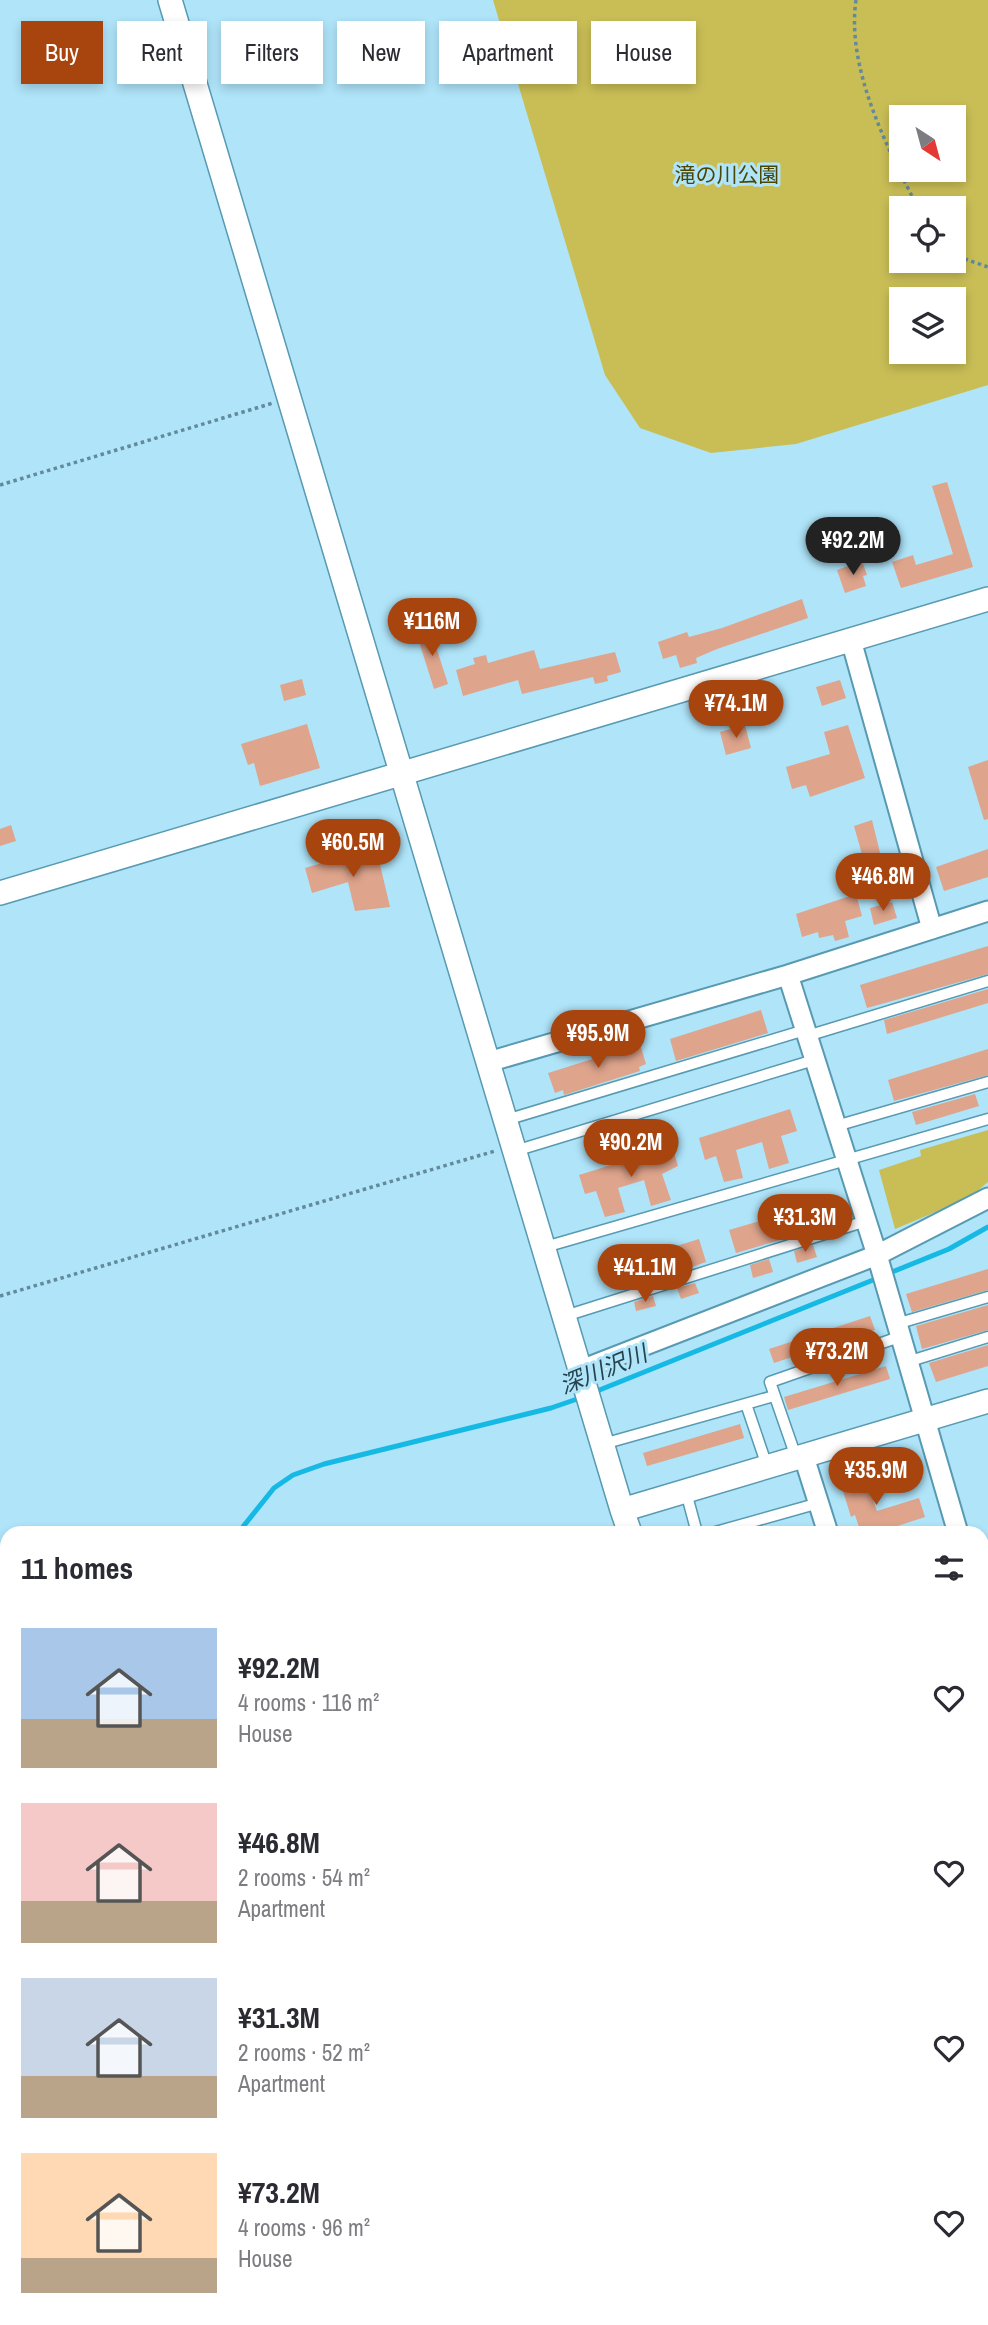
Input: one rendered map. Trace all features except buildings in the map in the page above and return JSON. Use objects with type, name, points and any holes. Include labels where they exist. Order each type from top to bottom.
[{"type":"street","points":[[170,0],[628,1526]]},
{"type":"street","points":[[0,893],[851,640],[987,603]]},
{"type":"street","points":[[851,640],[932,929]]},
{"type":"street","points":[[488,1062],[788,975],[988,911]]},
{"type":"street","points":[[788,975],[866,1221],[956,1526]]},
{"type":"street","points":[[586,1387],[880,1269],[988,1198]]},
{"type":"street","points":[[622,1510],[988,1401]]},
{"type":"street","points":[[800,1458],[826,1526]]},
{"type":"lane","points":[[506,1120],[988,981]]},
{"type":"lane","points":[[514,1148],[814,1060]]},
{"type":"lane","points":[[836,1126],[988,1082]]},
{"type":"lane","points":[[544,1248],[988,1119]]},
{"type":"lane","points":[[565,1316],[866,1221]]},
{"type":"lane","points":[[800,1458],[770,1382],[897,1330],[988,1297]]},
{"type":"lane","points":[[907,1362],[988,1337]]},
{"type":"lane","points":[[603,1444],[774,1396]]},
{"type":"lane","points":[[746,1404],[767,1468]]},
{"type":"lane","points":[[686,1492],[695,1526]]},
{"type":"lane","points":[[737,1526],[819,1503]]},
{"type":"path","points":[[856,0],[860,71],[882,137],[912,196]]},
{"type":"path","points":[[966,259],[988,267]]},
{"type":"path","points":[[0,485],[289,398]]},
{"type":"path","points":[[0,1296],[514,1148]]},
{"type":"green space","name":"滝の川公園","points":[[493,0],[988,0],[988,385],[796,444],[711,453],[640,428],[605,375],[518,84],[577,84],[577,21],[499,21]]},
{"type":"green space","points":[[988,1130],[988,1182],[969,1198],[895,1229],[879,1170],[921,1156],[920,1150]]},
{"type":"waterway","name":"深川沢川","points":[[887,1274],[949,1249],[988,1227]]},
{"type":"waterway","name":"深川沢川","points":[[592,1393],[878,1278]]},
{"type":"waterway","name":"深川沢川","points":[[244,1526],[274,1488],[293,1475],[324,1464],[551,1408],[583,1397]]}]
